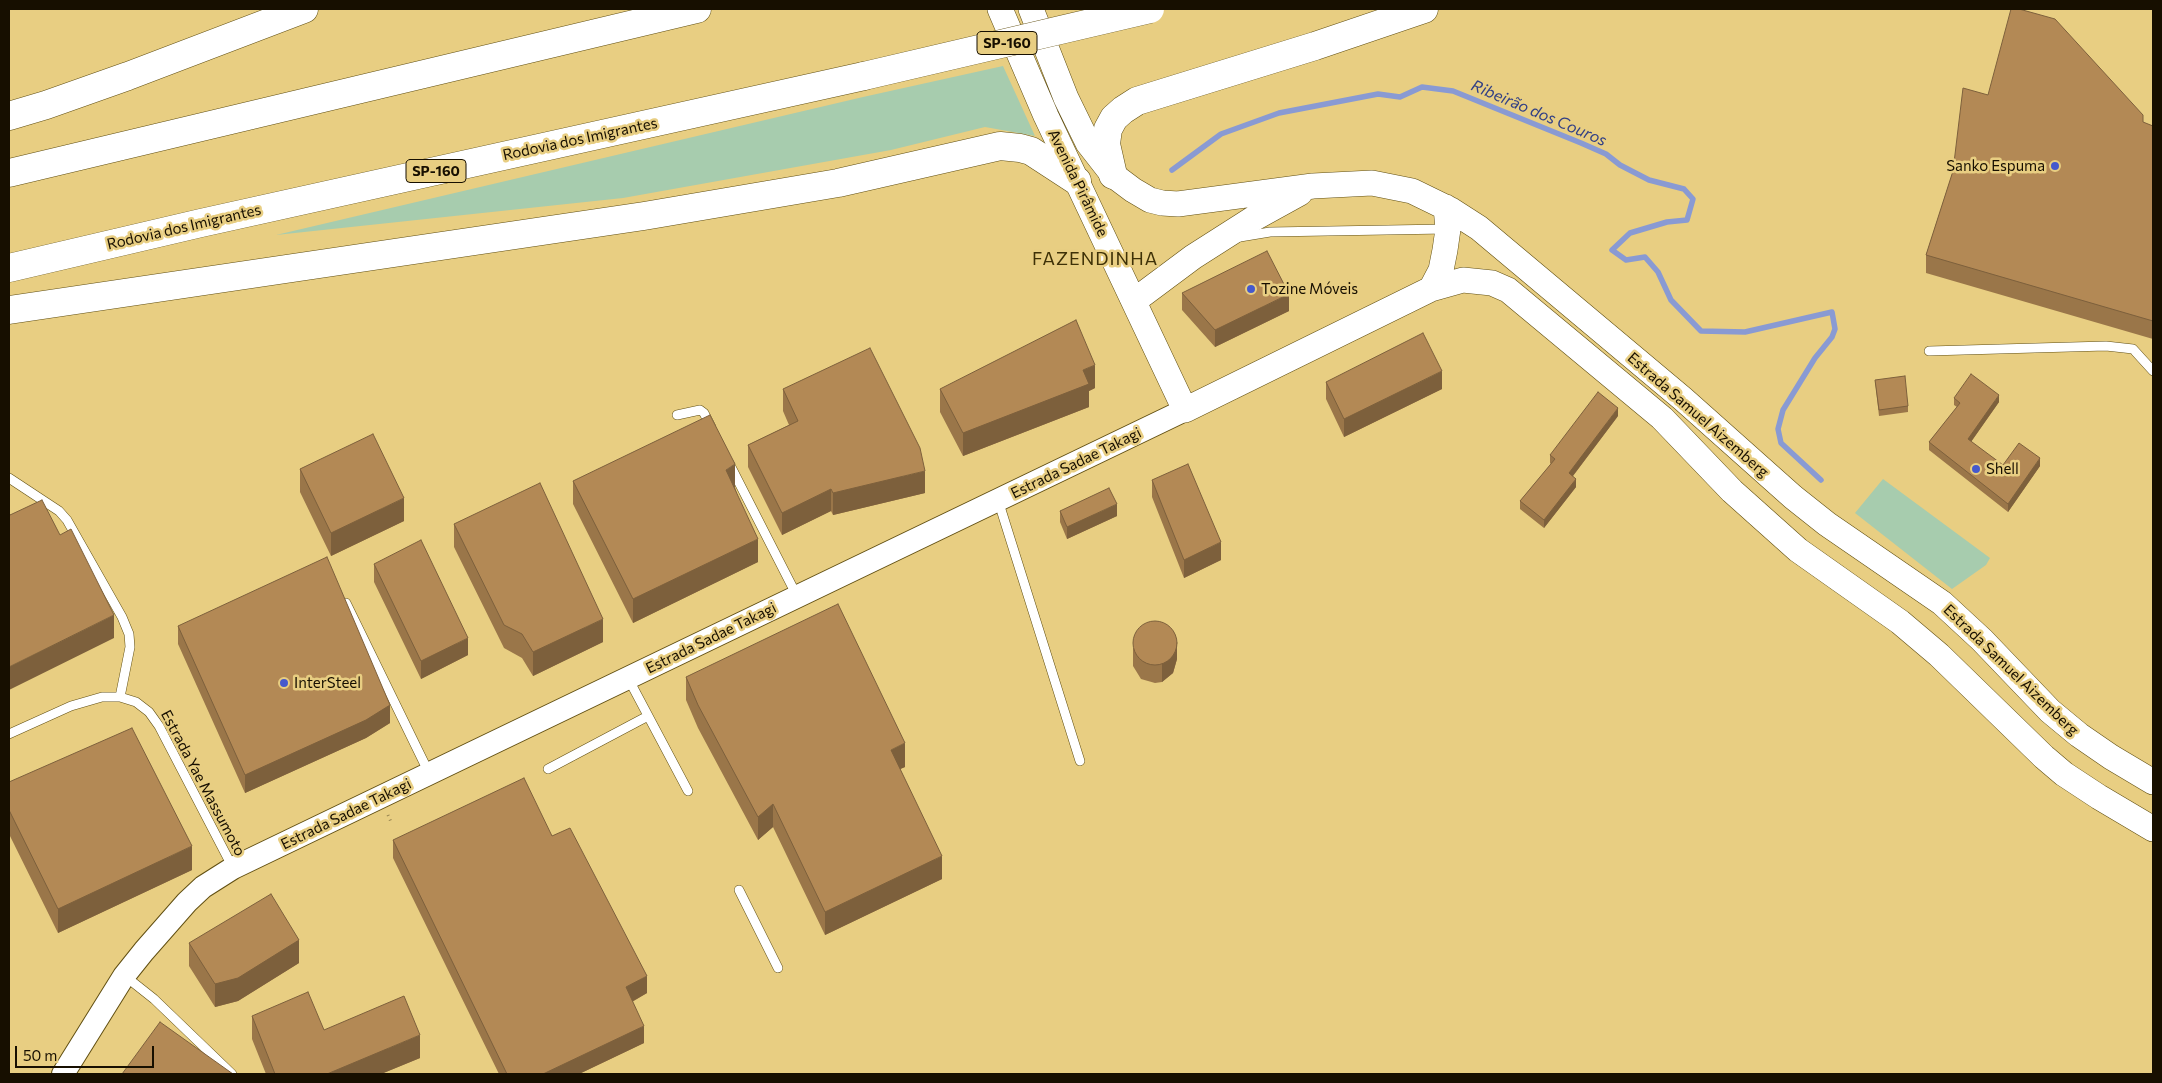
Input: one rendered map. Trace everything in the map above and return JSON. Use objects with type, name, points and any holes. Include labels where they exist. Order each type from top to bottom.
[{"type":"highway","points":[[9,116],[128,76],[304,9]]},
{"type":"highway","points":[[9,173],[697,9]]},
{"type":"highway","name":"Rodovia dos Imigrantes","points":[[9,268],[211,221],[864,76],[1150,9]]},
{"type":"highway","points":[[1113,175],[1106,144],[1108,129],[1114,118],[1138,101],[1315,46],[1424,9]]},
{"type":"highway","points":[[9,310],[607,222],[838,184],[1000,146],[1031,151],[1077,181]]},
{"type":"main road","name":"Avenida Pirâmide","points":[[1000,9],[1030,82],[1185,410]]},
{"type":"main road","name":"Avenida Pirâmide","points":[[1031,9],[1078,123],[1099,160],[1113,175],[1150,200],[1162,203],[1192,202]]},
{"type":"main road","name":"Estrada Samuel Aizemberg","points":[[1192,202],[1313,186],[1372,183],[1386,184],[1412,191],[1459,224],[1701,415],[1792,497],[1827,524],[1942,603],[1982,640],[2050,711],[2079,735],[2153,782]]},
{"type":"main road","points":[[1134,301],[1215,243],[1251,220],[1313,186]]},
{"type":"main road","points":[[1431,289],[1441,270],[1459,224]]},
{"type":"main road","name":"Estrada Samuel Aizemberg","points":[[1431,289],[1473,279],[1492,283],[1508,290],[1662,418],[1732,491],[1798,550],[1900,622],[1939,656],[2064,774],[2153,829]]},
{"type":"main road","name":"Estrada Sadae Takagi","points":[[1185,410],[1297,353],[1431,289]]},
{"type":"street","name":"Estrada Sadae Takagi","points":[[63,1074],[124,976],[144,951],[186,902],[203,887],[233,868],[1185,410]]},
{"type":"lane","points":[[1215,243],[1270,232],[1459,224]]},
{"type":"lane","points":[[1929,351],[2106,346],[2133,349],[2149,364],[2153,371]]},
{"type":"lane","points":[[677,415],[700,410],[704,413],[713,431]]},
{"type":"lane","points":[[727,458],[797,597]]},
{"type":"lane","points":[[9,478],[59,511],[67,520],[122,617],[129,634],[130,647],[120,696],[102,697],[71,706],[9,734]]},
{"type":"lane","points":[[998,500],[1080,761]]},
{"type":"lane","points":[[340,592],[430,773]]},
{"type":"lane","points":[[628,678],[688,791]]},
{"type":"lane","name":"Estrada Yae Massumoto","points":[[120,696],[136,702],[150,712],[233,868]]},
{"type":"lane","points":[[548,769],[648,716]]},
{"type":"lane","points":[[739,890],[778,968]]},
{"type":"lane","points":[[124,976],[154,999],[232,1074]]},
{"type":"path","points":[[388,815],[391,822]]},
{"type":"green space","points":[[1003,66],[1035,136],[985,127],[891,150],[623,198],[276,235],[863,97]]},
{"type":"green space","points":[[1883,479],[1990,558],[1986,565],[1952,589],[1855,513]]},
{"type":"building","name":"Sanko Espuma","points":[[2011,9],[2019,9],[2055,19],[2143,115],[2143,122],[2153,126],[2153,321],[1926,255],[1953,171],[1963,88],[1988,95]]},
{"type":"building","points":[[1267,251],[1289,294],[1215,330],[1182,293]]},
{"type":"building","points":[[1076,320],[1095,365],[1083,370],[1089,384],[963,433],[940,389]]},
{"type":"building","points":[[1423,333],[1442,371],[1344,419],[1326,382]]},
{"type":"building","points":[[870,348],[920,448],[925,471],[833,493],[831,489],[782,513],[748,445],[798,421],[783,389]]},
{"type":"building","points":[[1971,374],[1999,395],[1968,439],[2003,465],[2019,443],[2040,458],[2008,504],[1929,442],[1960,403],[1954,398]]},
{"type":"building","points":[[1905,376],[1908,406],[1879,410],[1875,380]]},
{"type":"building","points":[[1598,392],[1618,408],[1569,473],[1576,479],[1544,520],[1520,501],[1555,459],[1550,455]]},
{"type":"building","points":[[710,415],[735,464],[726,470],[758,539],[633,599],[573,481]]},
{"type":"building","points":[[373,434],[404,498],[331,533],[300,469]]},
{"type":"building","points":[[1188,464],[1221,542],[1184,560],[1152,480]]},
{"type":"building","points":[[540,483],[603,619],[533,652],[522,634],[504,625],[454,524]]},
{"type":"building","points":[[1109,488],[1117,504],[1067,527],[1060,511]]},
{"type":"building","points":[[42,500],[60,535],[71,529],[114,615],[9,667],[9,513],[10,515]]},
{"type":"building","points":[[421,540],[468,638],[421,661],[374,564]]},
{"type":"building","name":"InterSteel","points":[[327,557],[390,705],[366,720],[245,775],[178,626]]},
{"type":"building","points":[[838,604],[905,743],[891,750],[942,856],[825,912],[773,804],[758,817],[698,705],[686,677]]},
{"type":"building","points":[[1155,621],[1167,625],[1173,631],[1177,643],[1173,655],[1167,661],[1155,665],[1143,661],[1137,655],[1133,643],[1137,631],[1143,625]]},
{"type":"building","points":[[132,728],[192,846],[58,909],[9,810],[9,782]]},
{"type":"building","points":[[524,778],[552,836],[570,828],[647,976],[626,987],[644,1026],[543,1074],[507,1074],[393,840]]},
{"type":"building","points":[[271,894],[299,940],[238,978],[215,984],[189,943]]},
{"type":"building","points":[[308,992],[324,1030],[404,996],[420,1035],[327,1074],[275,1074],[252,1016]]},
{"type":"building","points":[[160,1022],[233,1074],[122,1074]]},
{"type":"waterway","name":"Ribeirão dos Couros","points":[[1172,170],[1221,134],[1279,113],[1378,94],[1400,97],[1422,87],[1453,91],[1606,154],[1620,165],[1649,180],[1684,189],[1693,199],[1687,220],[1667,222],[1630,233],[1612,250],[1626,260],[1645,257],[1658,272],[1671,300],[1701,331],[1745,332],[1832,312],[1835,329],[1832,337],[1815,358],[1783,410],[1778,429],[1781,443],[1821,480]]},
{"type":"place","name":"Sanko Espuma","points":[[2055,166]]},
{"type":"place","name":"Tozine Móveis","points":[[1251,289]]},
{"type":"place","name":"Shell","points":[[1976,469]]},
{"type":"place","name":"InterSteel","points":[[284,683]]},
{"type":"district","name":"FAZENDINHA","points":[[1095,259]]}]
